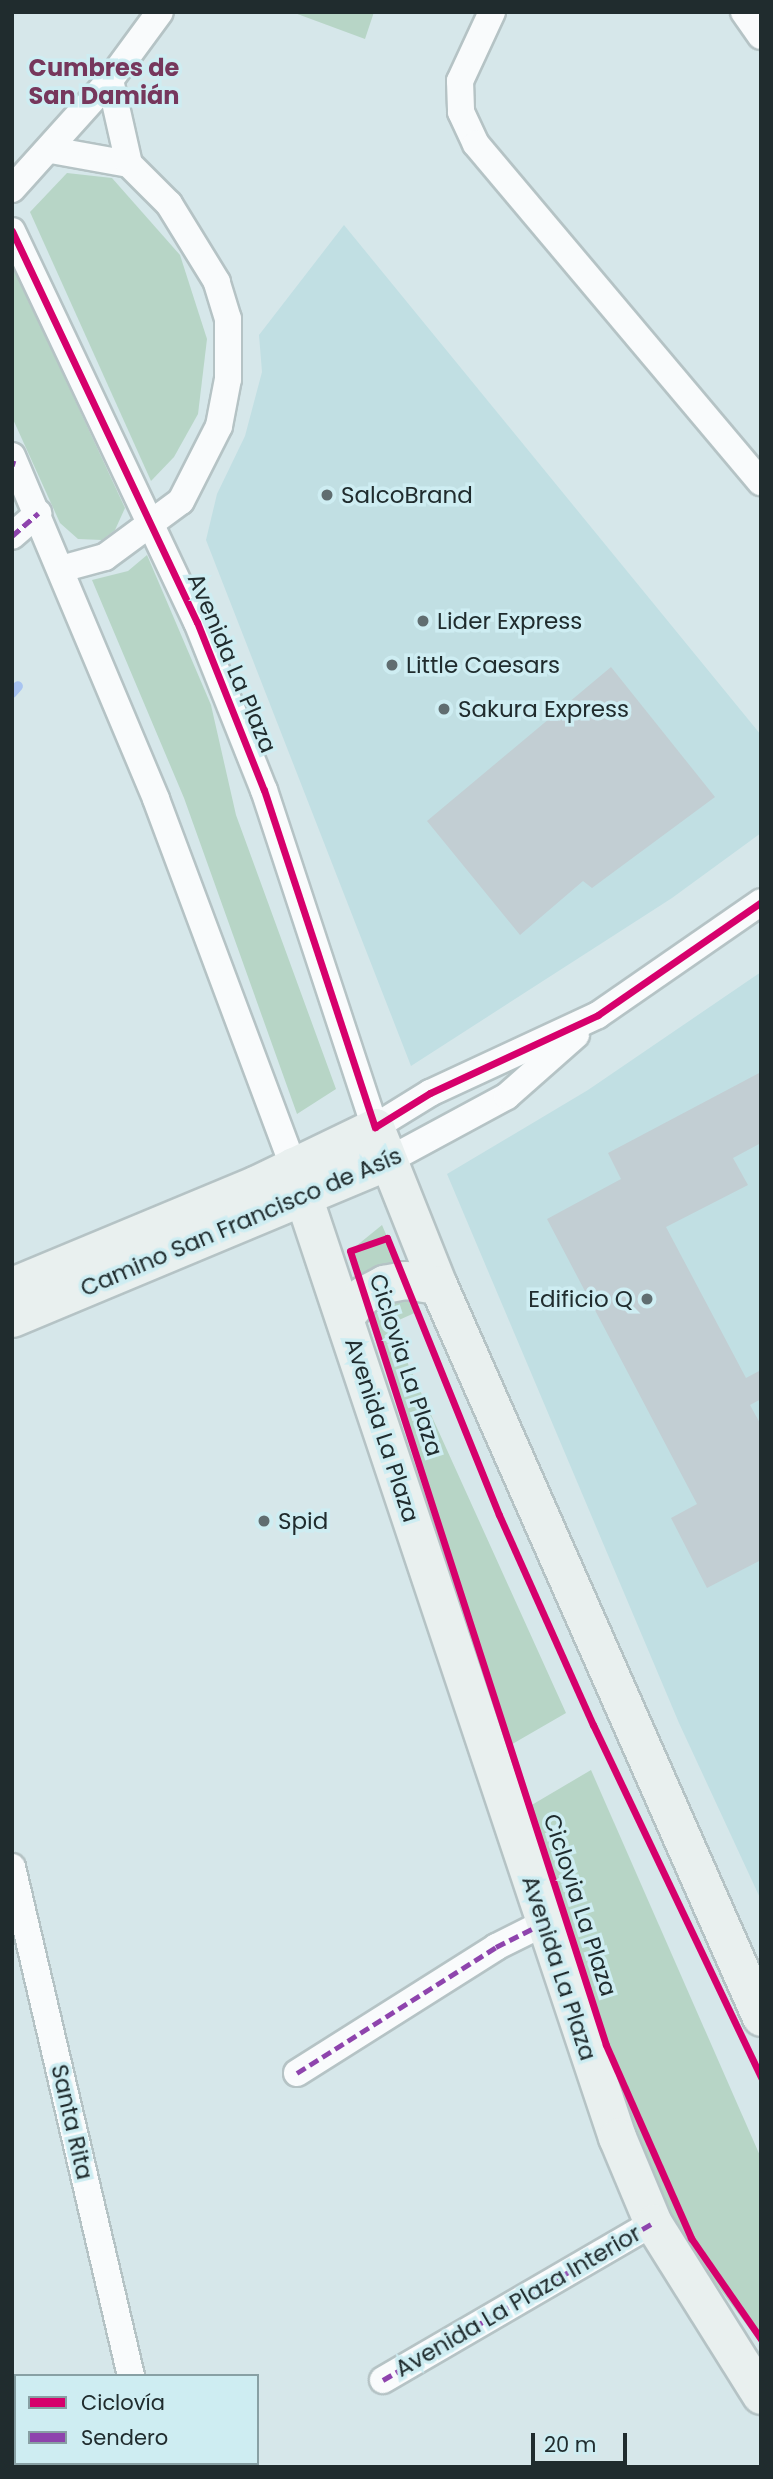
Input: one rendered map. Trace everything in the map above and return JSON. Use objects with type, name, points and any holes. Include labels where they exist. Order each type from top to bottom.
[{"type":"main road","name":"Avenida La Plaza","points":[[375,1127],[438,1285],[761,2017]]},
{"type":"main road","name":"Camino San Francisco de Asís","points":[[12,1318],[299,1183],[375,1127]]},
{"type":"main road","name":"Camino San Francisco de Asís","points":[[12,1286],[299,1183],[387,1161]]},
{"type":"main road","name":"Avenida La Plaza","points":[[299,1183],[609,2114],[653,2223],[747,2363],[761,2395]]},
{"type":"main road","points":[[344,1317],[363,1295],[384,1284],[405,1280],[438,1285]]},
{"type":"street","points":[[12,189],[51,150],[110,80],[160,12]]},
{"type":"street","points":[[492,12],[460,80],[461,113],[476,144],[761,482]]},
{"type":"street","points":[[744,12],[761,36]]},
{"type":"street","points":[[61,569],[105,557],[152,525],[181,501],[219,426],[229,328],[217,282],[197,246],[169,204],[129,164],[110,80]]},
{"type":"street","points":[[51,150],[129,164]]},
{"type":"street","name":"Avenida La Plaza","points":[[12,231],[152,525],[264,790],[375,1127]]},
{"type":"street","name":"Avenida La Plaza","points":[[13,461],[38,513],[156,799],[299,1183]]},
{"type":"street","points":[[12,536],[38,513]]},
{"type":"street","name":"Camino San Francisco de Asís","points":[[387,1161],[507,1096],[598,1015],[761,902]]},
{"type":"street","name":"Camino San Francisco de Asís","points":[[375,1127],[418,1100],[598,1015]]},
{"type":"street","name":"Santa Rita","points":[[12,1867],[131,2374]]},
{"type":"street","points":[[297,2073],[496,1947],[544,1923]]},
{"type":"street","name":"Avenida La Plaza Interior","points":[[383,2380],[653,2223]]},
{"type":"shaded area","points":[[344,225],[761,735],[761,833],[672,898],[411,1066],[206,540],[217,494],[245,436],[262,372],[259,335]]},
{"type":"shaded area","points":[[761,972],[761,1900],[679,1723],[447,1174],[588,1090]]},
{"type":"green space","points":[[292,12],[374,12],[365,39]]},
{"type":"green space","points":[[67,173],[112,178],[180,255],[207,339],[198,414],[174,457],[151,481],[30,212]]},
{"type":"green space","points":[[12,264],[125,508],[115,530],[102,540],[78,539],[60,523],[12,417]]},
{"type":"green space","points":[[147,555],[211,705],[236,815],[336,1089],[297,1114],[184,798],[92,580],[128,571]]},
{"type":"green space","points":[[382,1225],[419,1311],[390,1324],[566,1713],[507,1747],[350,1251]]},
{"type":"green space","points":[[591,1770],[761,2158],[761,2344],[673,2226],[546,1886],[530,1806]]},
{"type":"building","points":[[611,667],[715,797],[592,888],[583,881],[520,935],[427,821]]},
{"type":"building","name":"Edificio Q","points":[[761,1072],[761,1143],[733,1158],[748,1185],[666,1227],[746,1378],[761,1370],[761,1399],[750,1405],[761,1425],[761,1560],[707,1588],[671,1518],[697,1504],[547,1219],[621,1179],[608,1153]]},
{"type":"waterway","points":[[12,693],[18,686]]},
{"type":"marked path","points":[[12,466],[14,460]]},
{"type":"marked path","points":[[12,536],[38,513]]},
{"type":"marked path","points":[[297,2073],[496,1947],[544,1923]]},
{"type":"marked path","points":[[383,2380],[653,2223]]},
{"type":"cycle path","points":[[12,231],[197,622],[264,790],[375,1127],[430,1093],[598,1015],[761,902]]},
{"type":"cycle path","name":"Ciclovia La Plaza","points":[[761,2077],[593,1725],[499,1515],[387,1238],[350,1251],[606,2045],[691,2238],[761,2339]]},
{"type":"place","name":"SalcoBrand","points":[[327,495]]},
{"type":"place","name":"Lider Express","points":[[423,621]]},
{"type":"place","name":"Little Caesars","points":[[392,665]]},
{"type":"place","name":"Sakura Express","points":[[444,709]]},
{"type":"place","name":"Edificio Q","points":[[647,1299]]},
{"type":"place","name":"Spid","points":[[264,1521]]},
{"type":"district","name":"Cumbres de San Damián","points":[[104,82]]}]
